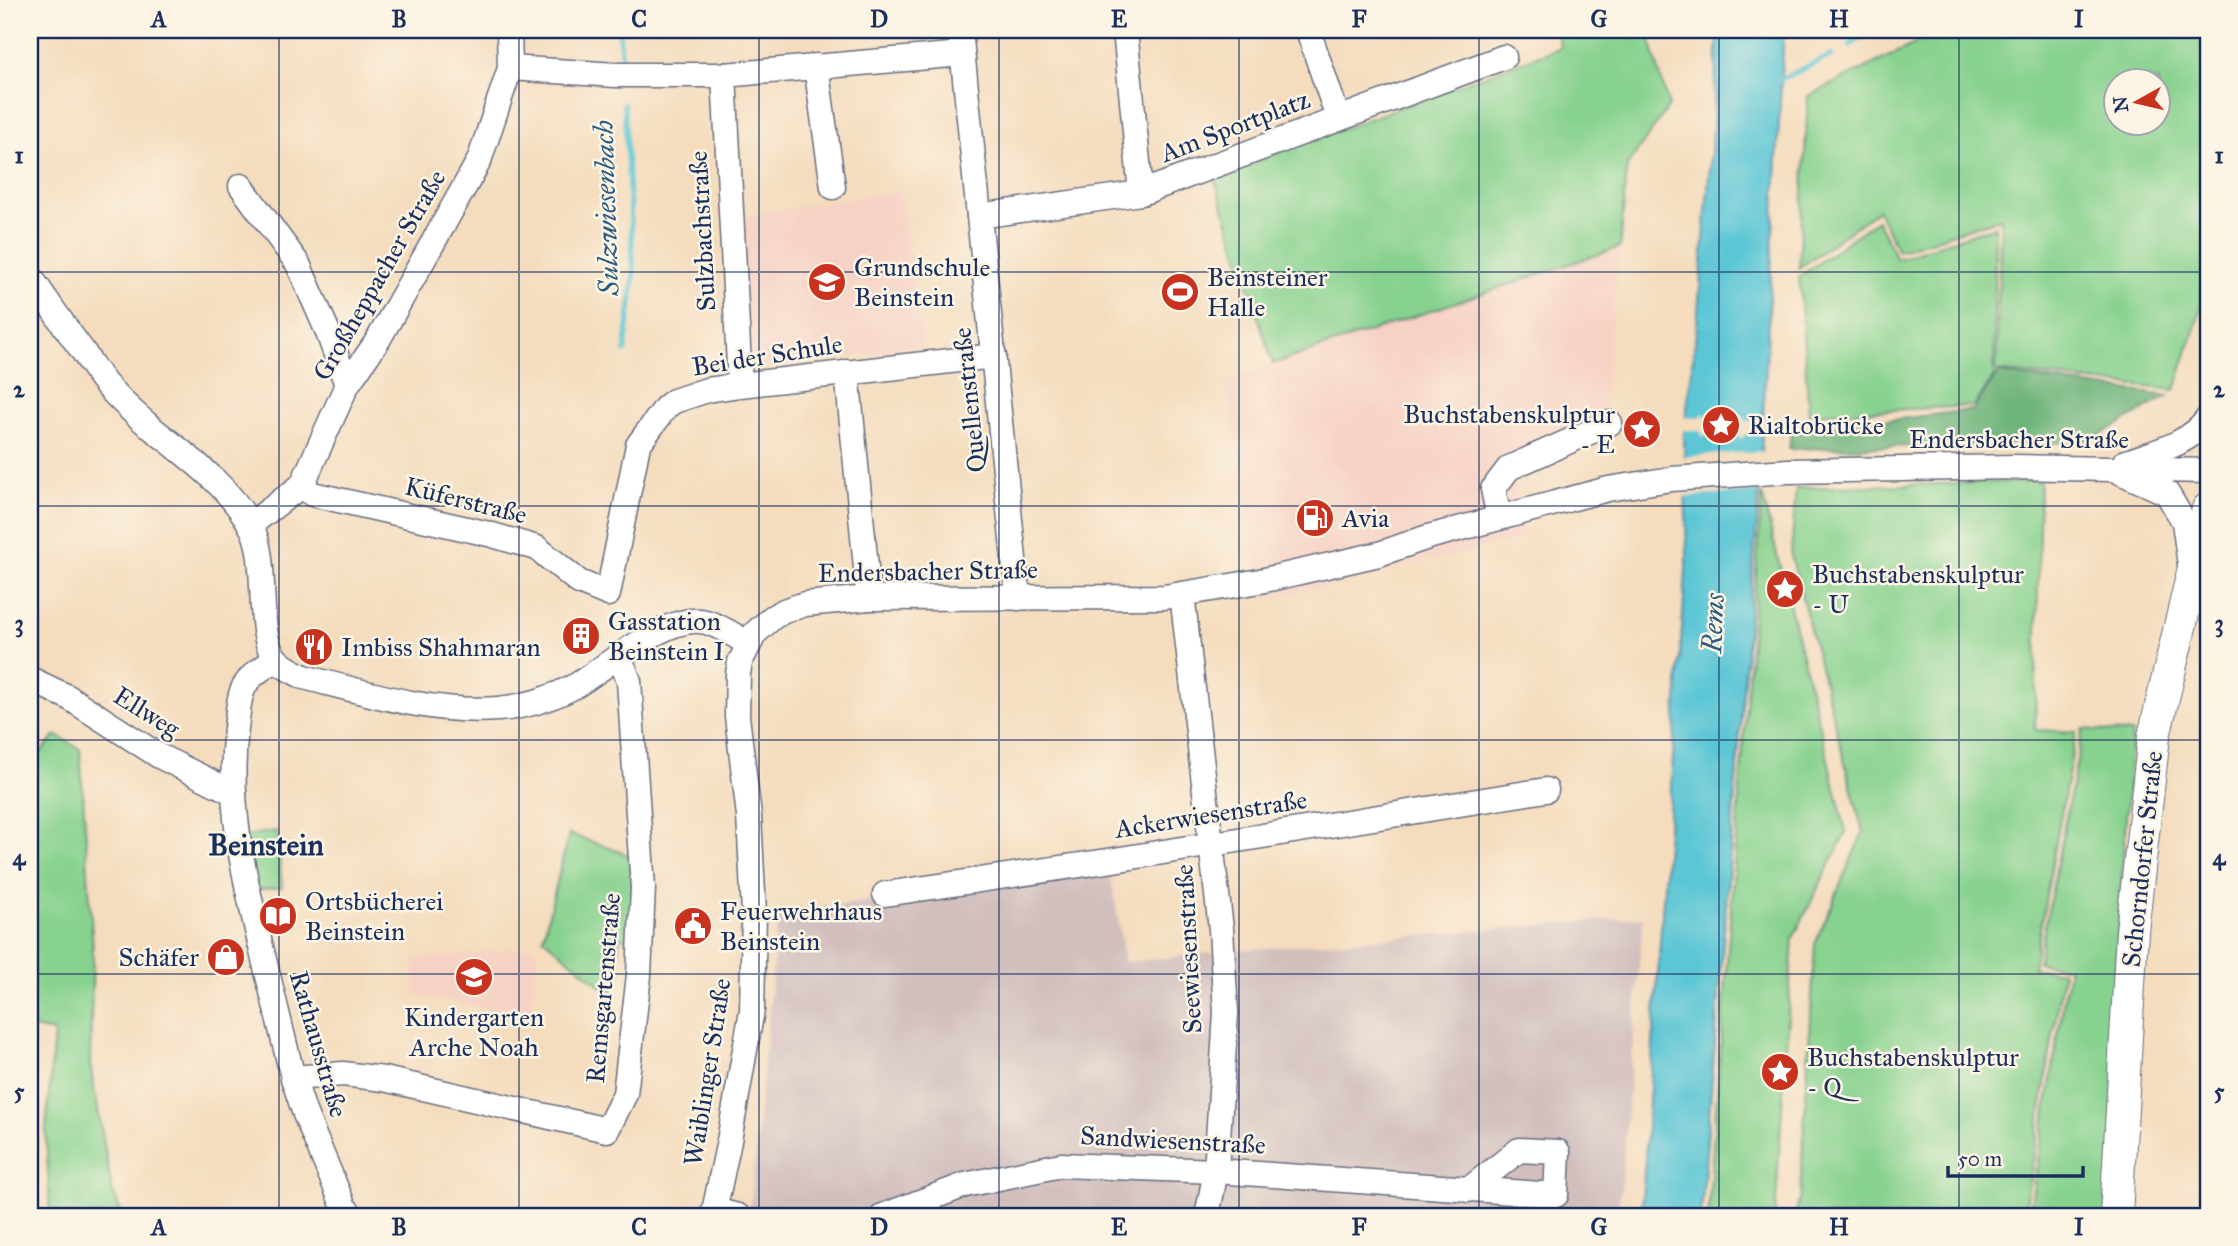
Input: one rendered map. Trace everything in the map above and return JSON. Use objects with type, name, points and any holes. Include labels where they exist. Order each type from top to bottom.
[{"type":"main road","name":"Schorndorfer Straße","points":[[2116,1216],[2132,931],[2154,736],[2208,509]]},
{"type":"street","name":"Großheppacher Straße","points":[[250,525],[302,485],[347,385],[378,340],[479,161],[510,68],[509,30]]},
{"type":"street","points":[[1125,30],[1141,194]]},
{"type":"street","points":[[1308,30],[1338,118]]},
{"type":"street","points":[[510,68],[615,75],[723,75],[816,66],[961,42]]},
{"type":"street","name":"Quellenstraße","points":[[961,42],[1018,598]]},
{"type":"street","name":"Am Sportplatz","points":[[979,216],[1141,194],[1504,57]]},
{"type":"street","points":[[816,66],[833,187]]},
{"type":"street","name":"Sulzbachstraße","points":[[723,75],[740,384]]},
{"type":"street","points":[[241,186],[298,264],[327,330],[347,385]]},
{"type":"street","points":[[30,276],[107,387],[150,427],[198,463],[236,505],[250,525],[259,553],[269,646],[276,660],[290,670],[304,677],[419,705],[500,709],[552,697],[573,687],[678,622],[705,621],[749,644]]},
{"type":"street","name":"Bei der Schule","points":[[608,594],[638,445],[666,407],[674,401],[707,390],[740,384],[994,356]]},
{"type":"street","points":[[848,372],[869,598]]},
{"type":"street","points":[[2110,468],[2170,447],[2203,426],[2208,418]]},
{"type":"street","points":[[1499,517],[1493,489],[1509,468],[1610,423]]},
{"type":"street","name":"Endersbacher Straße","points":[[749,644],[763,625],[784,611],[805,604],[869,598],[1164,597],[1261,581],[1379,554],[1428,537],[1608,489],[1671,479],[1788,471],[2014,467],[2208,471]]},
{"type":"street","points":[[2110,468],[2167,493],[2184,522],[2192,577]]},
{"type":"street","name":"Küferstraße","points":[[302,485],[312,494],[489,534],[537,548],[579,582],[608,594]]},
{"type":"street","name":"Seewiesenstraße","points":[[1182,594],[1221,929],[1226,1013],[1216,1171],[1207,1216]]},
{"type":"street","name":"Waiblinger Straße","points":[[722,1214],[752,1010],[754,900],[749,816],[737,716],[738,674],[749,644]]},
{"type":"street","name":"Remsgartenstraße","points":[[293,1078],[343,1074],[384,1079],[607,1130],[625,1094],[639,975],[643,887],[629,681],[624,668],[616,659]]},
{"type":"street","name":"Rathausstraße","points":[[276,660],[253,674],[242,690],[235,742],[234,793],[238,846],[293,1078],[305,1114],[349,1215]]},
{"type":"street","name":"Ellweg","points":[[30,679],[68,697],[159,756],[234,793]]},
{"type":"street","name":"Ackerwiesenstraße","points":[[885,894],[1546,790]]},
{"type":"street","name":"Sandwiesenstraße","points":[[883,1216],[965,1185],[1061,1165],[1216,1171],[1468,1190]]},
{"type":"shaded area","name":"Grundschule Beinstein","points":[[900,191],[924,348],[744,370],[735,217]]},
{"type":"shaded area","points":[[1620,247],[1602,419],[1509,461],[1527,538],[1264,600],[1226,384],[1273,364]]},
{"type":"shaded area","points":[[1109,864],[1125,962],[1643,917],[1621,1188],[1616,1216],[744,1216],[751,1200],[778,915]]},
{"type":"shaded area","name":"Kindergarten Arche Noah","points":[[528,947],[538,954],[529,1016],[414,994],[414,960]]},
{"type":"green space","points":[[1555,30],[1647,30],[1669,106],[1627,166],[1620,247],[1273,364],[1214,177],[1561,47]]},
{"type":"green space","points":[[1943,30],[2208,30],[2208,247],[2200,312],[2175,390],[1996,371],[2001,218],[1898,251],[1878,210],[1799,268],[1808,96]]},
{"type":"green space","points":[[1877,220],[1897,259],[1995,226],[1994,376],[1974,406],[1809,414],[1799,277]]},
{"type":"green space","points":[[1998,373],[2168,396],[2088,442],[1789,449],[1791,432],[1973,410]]},
{"type":"green space","points":[[2040,481],[2035,730],[2076,732],[2033,968],[2063,972],[2024,1216],[1795,1216],[1800,1196],[1815,944],[1863,832],[1791,555],[1796,488]]},
{"type":"green space","points":[[1762,494],[1846,832],[1793,938],[1775,1216],[1708,1216]]},
{"type":"green space","points":[[2083,729],[2132,733],[2115,975],[2118,1216],[2029,1216],[2069,968],[2038,963]]},
{"type":"green space","points":[[56,735],[80,749],[93,949],[90,1064],[112,1190],[123,1216],[50,1216],[46,1132],[54,1032],[34,1028],[30,998],[30,764]]},
{"type":"green space","points":[[277,831],[282,887],[257,890],[244,836]]},
{"type":"green space","points":[[569,834],[635,857],[633,939],[620,937],[612,995],[543,938]]},
{"type":"water","name":"Rems","points":[[1718,30],[1784,30],[1759,494],[1701,1216],[1641,1216],[1687,556],[1684,435],[1697,324]]},
{"type":"pier","name":"Rialtobrücke","points":[[1704,413],[1708,419],[1738,420],[1742,414],[1746,421],[1766,422],[1766,435],[1745,434],[1741,439],[1738,433],[1707,431],[1703,437],[1700,431],[1682,430],[1683,417],[1700,418]]},
{"type":"pier","points":[[1765,451],[1762,491],[1682,497],[1681,457]]},
{"type":"waterway","name":"Sulzwiesenbach","points":[[619,30],[622,61]]},
{"type":"waterway","points":[[1850,45],[1875,30]]},
{"type":"waterway","points":[[1775,82],[1832,55]]},
{"type":"waterway","name":"Sulzwiesenbach","points":[[624,104],[634,277],[625,351]]},
{"type":"place","name":"Grundschule Beinstein","points":[[827,282]]},
{"type":"place","name":"Beinsteiner Halle","points":[[1180,292]]},
{"type":"place","name":"Rialtobrücke","points":[[1721,425]]},
{"type":"place","name":"Buchstabenskulptur - E","points":[[1642,429]]},
{"type":"place","name":"Avia","points":[[1315,518]]},
{"type":"place","name":"Buchstabenskulptur - U","points":[[1785,589]]},
{"type":"place","name":"Gasstation Beinstein I","points":[[581,636]]},
{"type":"place","name":"Imbiss Shahmaran","points":[[314,647]]},
{"type":"place","name":"Ortsbücherei Beinstein","points":[[278,916]]},
{"type":"place","name":"Feuerwehrhaus Beinstein","points":[[693,926]]},
{"type":"place","name":"Schäfer","points":[[226,957]]},
{"type":"place","name":"Kindergarten Arche Noah","points":[[474,977]]},
{"type":"place","name":"Buchstabenskulptur - Q","points":[[1780,1072]]},
{"type":"district","name":"Beinstein","points":[[266,845]]}]
